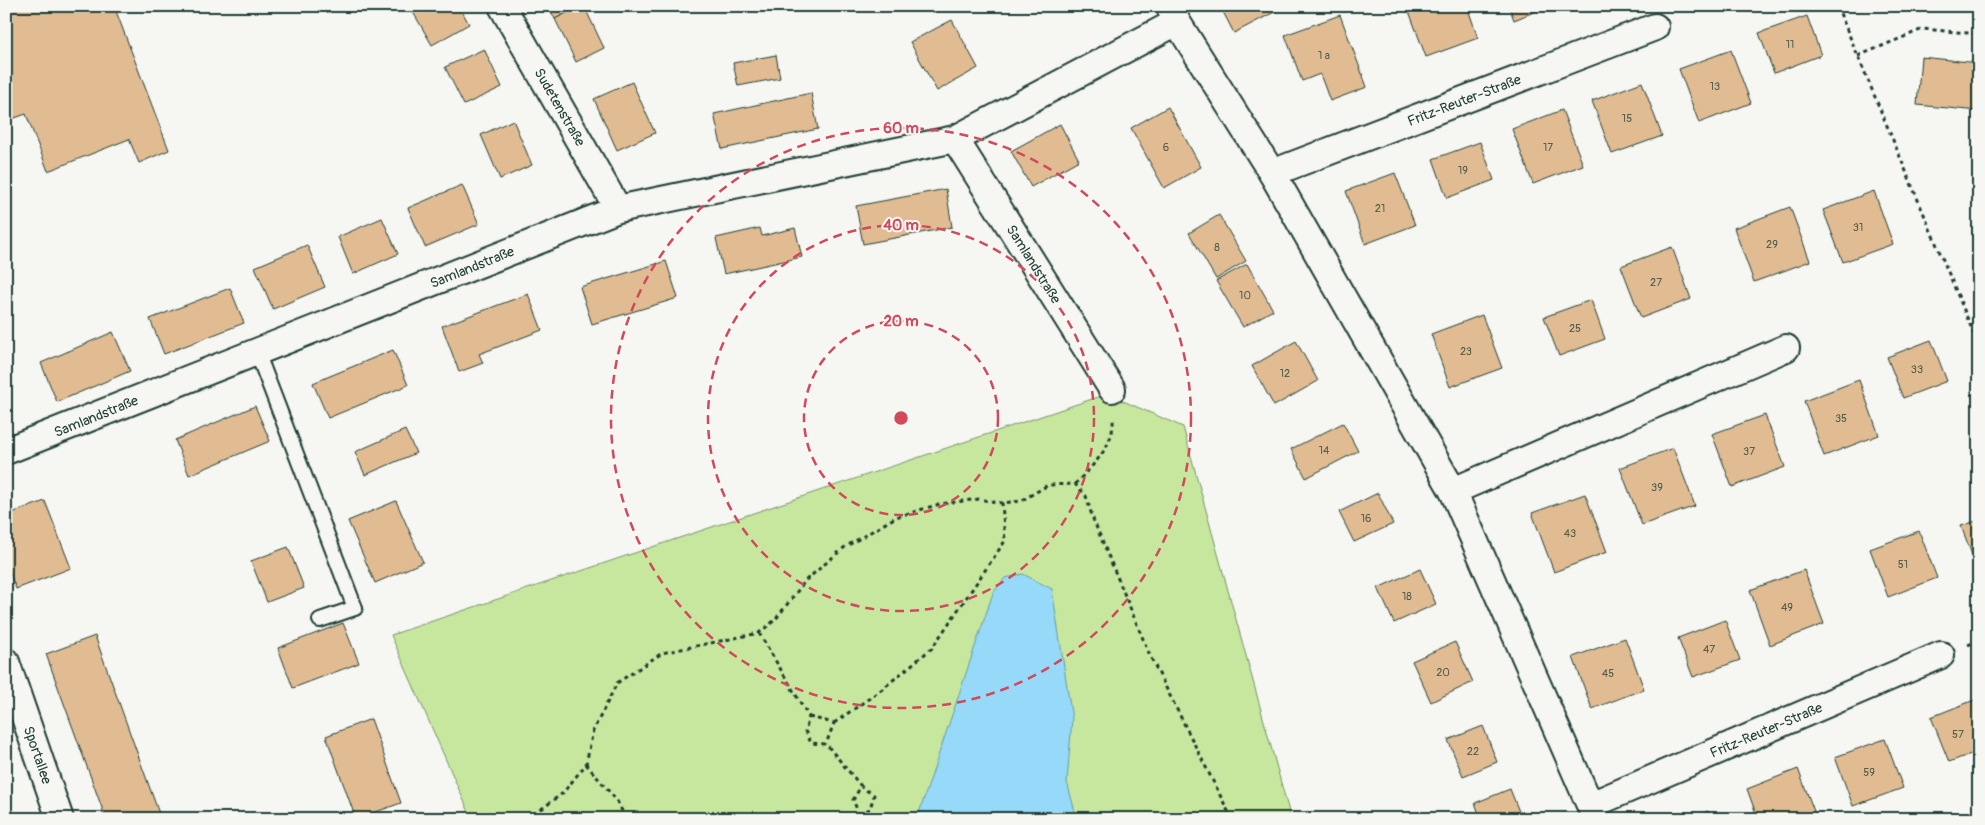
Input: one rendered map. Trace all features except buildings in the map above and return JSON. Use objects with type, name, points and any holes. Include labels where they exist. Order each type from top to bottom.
[{"type":"street","name":"Sudetenstraße","points":[[502,6],[618,209]]},
{"type":"street","name":"Samlandstraße","points":[[6,451],[618,209],[955,139],[1173,14]]},
{"type":"street","name":"Fritz-Reuter-Straße","points":[[1173,14],[1272,173],[1453,491],[1594,812],[1941,655]]},
{"type":"street","name":"Fritz-Reuter-Straße","points":[[1272,173],[1655,26]]},
{"type":"street","name":"Samlandstraße","points":[[955,139],[1112,389]]},
{"type":"street","points":[[1453,491],[1786,348]]},
{"type":"street","name":"Sportallee","points":[[6,662],[60,819]]},
{"type":"lane","points":[[257,352],[356,608],[320,620]]},
{"type":"path","points":[[1837,6],[1979,346]]},
{"type":"path","points":[[1857,57],[1923,29],[1979,34]]},
{"type":"path","points":[[528,819],[564,793],[586,764],[593,730],[617,683],[662,653],[759,633],[775,620],[812,574],[845,547],[896,517],[940,504],[979,500],[1002,503],[1021,500],[1048,486],[1075,484],[1101,457],[1114,427],[1112,389]]},
{"type":"path","points":[[1075,484],[1086,496],[1093,519],[1151,658],[1232,819]]},
{"type":"path","points":[[826,744],[834,723],[881,690],[932,648],[1005,541],[1002,503]]},
{"type":"path","points":[[759,633],[808,717],[805,730],[811,743],[826,744],[861,786],[874,795],[870,809],[858,814]]},
{"type":"path","points":[[808,717],[834,723]]},
{"type":"path","points":[[586,764],[617,802],[626,819]]},
{"type":"path","points":[[857,819],[858,814],[852,800],[861,786]]},
{"type":"green space","points":[[1107,394],[1183,427],[1291,819],[472,819],[391,635]]},
{"type":"water","points":[[1023,574],[1052,589],[1072,719],[1067,782],[1077,819],[917,819],[993,593],[1005,578]]}]
